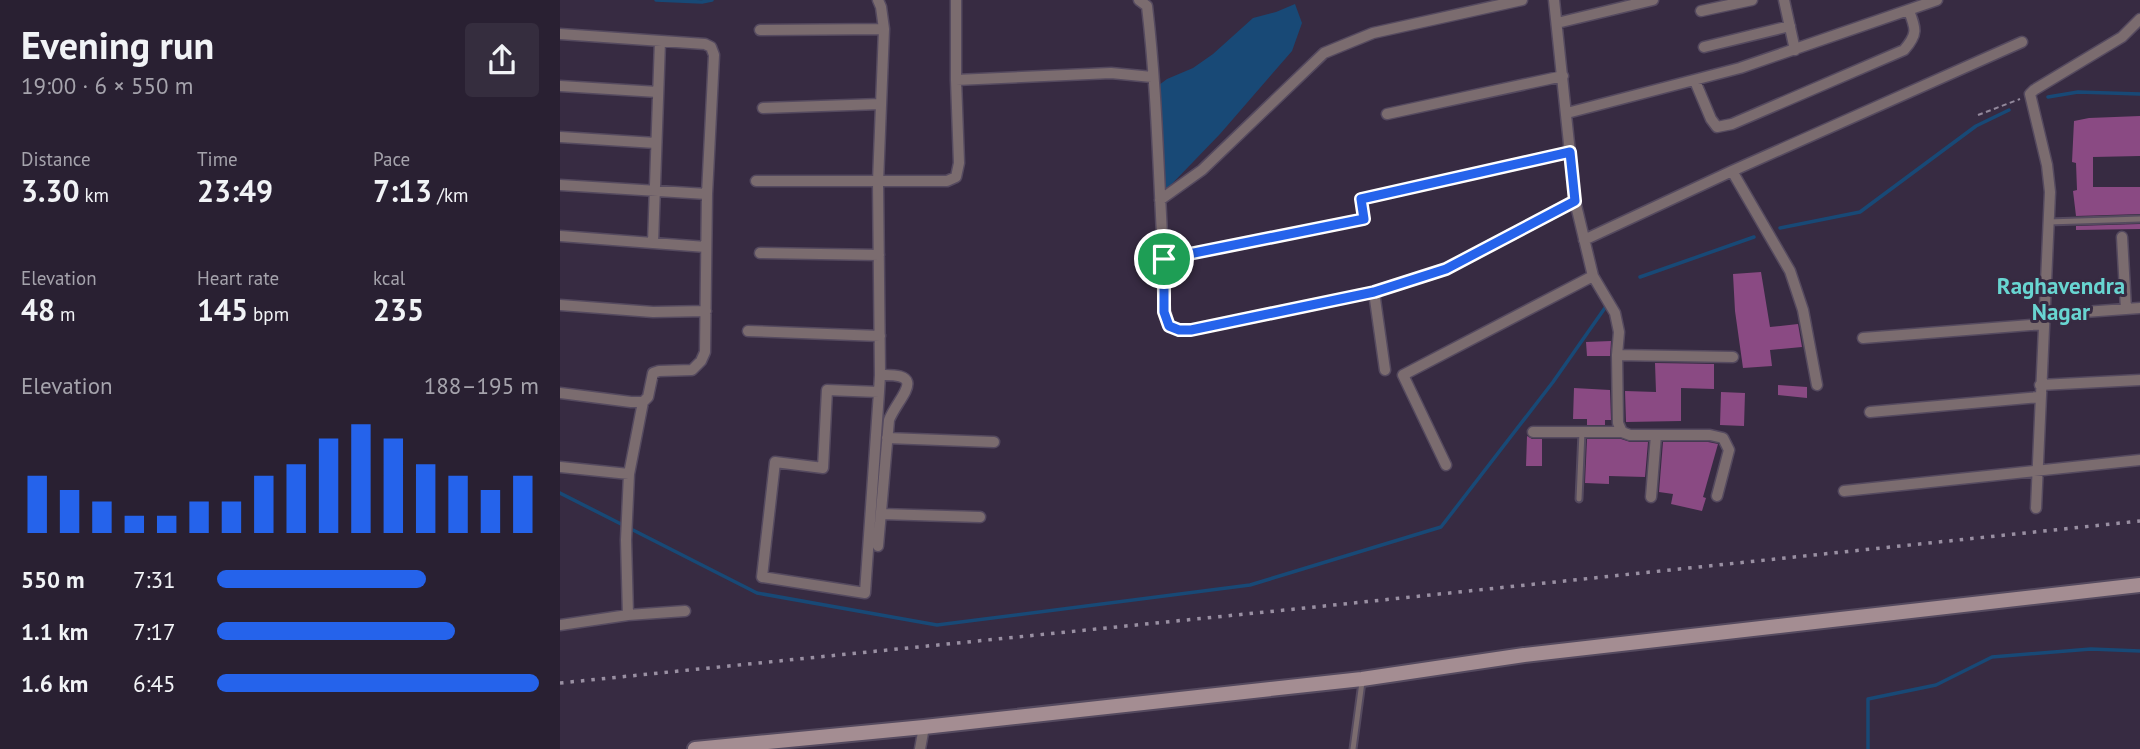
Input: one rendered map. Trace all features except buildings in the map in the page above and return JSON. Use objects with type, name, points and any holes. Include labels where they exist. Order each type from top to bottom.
[{"type":"street","points":[[878,0],[884,29],[878,182],[880,375],[879,392],[865,593],[762,577],[775,462],[823,468],[827,390],[879,392]]},
{"type":"street","points":[[756,181],[947,181],[956,177],[959,163],[956,0]]},
{"type":"street","points":[[1139,0],[1147,6],[1152,54],[1164,259],[1164,312],[1169,326],[1179,330],[1191,330],[1374,292],[1446,269],[1575,201]]},
{"type":"street","points":[[1160,200],[1202,170],[1324,53],[1373,33],[1522,0]]},
{"type":"street","points":[[1555,0],[1575,201],[1593,276],[1615,313],[1619,332],[1616,355],[1618,423],[1622,432]]},
{"type":"street","points":[[1557,23],[1653,0]]},
{"type":"street","points":[[1701,11],[1752,0]]},
{"type":"street","points":[[1784,0],[1795,50]]},
{"type":"street","points":[[1567,113],[1740,68],[1937,0]]},
{"type":"street","points":[[1695,80],[1717,127],[1732,124],[1904,50],[1913,40],[1915,28],[1909,11]]},
{"type":"street","points":[[2036,508],[2050,191],[2047,165],[2030,94],[2122,37],[2140,19]]},
{"type":"street","points":[[1704,47],[1790,26]]},
{"type":"street","points":[[760,30],[884,29]]},
{"type":"street","points":[[560,34],[705,44],[711,47],[714,55],[707,194],[705,352],[701,361],[692,370],[659,370],[653,373],[648,397],[643,401],[631,402],[560,393]]},
{"type":"street","points":[[653,243],[660,41]]},
{"type":"street","points":[[1584,240],[2022,42]]},
{"type":"street","points":[[956,80],[1111,73],[1152,77]]},
{"type":"street","points":[[1387,114],[1563,76]]},
{"type":"street","points":[[560,86],[657,92]]},
{"type":"street","points":[[762,108],[880,104]]},
{"type":"street","points":[[560,137],[656,143]]},
{"type":"street","points":[[1164,259],[1364,219],[1361,199],[1570,152]]},
{"type":"street","points":[[1732,171],[1790,271],[1802,310],[1816,385]]},
{"type":"street","points":[[560,185],[707,194]]},
{"type":"street","points":[[560,236],[706,247]]},
{"type":"street","points":[[2122,237],[2126,309]]},
{"type":"street","points":[[760,253],[879,255]]},
{"type":"street","points":[[1446,465],[1403,375],[1593,276]]},
{"type":"street","points":[[1374,292],[1385,370]]},
{"type":"street","points":[[560,304],[653,312],[706,311]]},
{"type":"street","points":[[1863,338],[2140,308]]},
{"type":"street","points":[[748,331],[880,336]]},
{"type":"street","points":[[1616,355],[1732,357]]},
{"type":"street","points":[[878,546],[889,420],[892,411],[908,390],[908,382],[904,377],[896,374],[880,375]]},
{"type":"street","points":[[1870,412],[2140,380]]},
{"type":"street","points":[[628,615],[626,540],[629,474],[643,401]]},
{"type":"street","points":[[1533,432],[1622,432],[1630,435],[1710,435],[1723,438],[1729,450],[1717,496]]},
{"type":"street","points":[[1651,497],[1656,435]]},
{"type":"street","points":[[887,438],[994,442]]},
{"type":"street","points":[[1844,491],[2140,460]]},
{"type":"street","points":[[560,467],[629,474]]},
{"type":"street","points":[[881,514],[980,517]]},
{"type":"street","points":[[695,749],[1362,679],[1524,655],[2140,585]]},
{"type":"street","points":[[560,625],[628,615],[685,611]]},
{"type":"street","points":[[920,749],[924,727]]},
{"type":"lane","points":[[2048,222],[2140,219]]},
{"type":"lane","points":[[1579,499],[1582,432]]},
{"type":"lane","points":[[1353,749],[1362,679]]},
{"type":"path","points":[[1978,115],[2030,94]]},
{"type":"water","points":[[1295,4],[1302,23],[1292,51],[1220,134],[1166,190],[1159,131],[1159,85],[1193,68],[1213,54],[1253,18]]},
{"type":"waterway","points":[[656,0],[712,0]]},
{"type":"waterway","points":[[2048,97],[2078,92],[2140,94]]},
{"type":"waterway","points":[[1780,228],[1860,212],[1976,126],[2009,110]]},
{"type":"waterway","points":[[1640,277],[1754,237]]},
{"type":"waterway","points":[[633,530],[757,593],[937,625],[1250,585],[1441,527],[1553,382],[1607,305]]},
{"type":"waterway","points":[[560,493],[621,524]]},
{"type":"waterway","points":[[1868,749],[1868,699],[1936,685],[1992,657],[2091,649],[2140,651]]},
{"type":"railway","points":[[560,683],[2140,521]]},
{"type":"district","name":"Raghavendra Nagar","points":[[2061,298]]},
{"type":"route","points":[[1570,152],[1575,201],[1446,269],[1374,292],[1191,330],[1179,330],[1169,326],[1164,312],[1164,259],[1364,219],[1361,199],[1570,152]]}]
